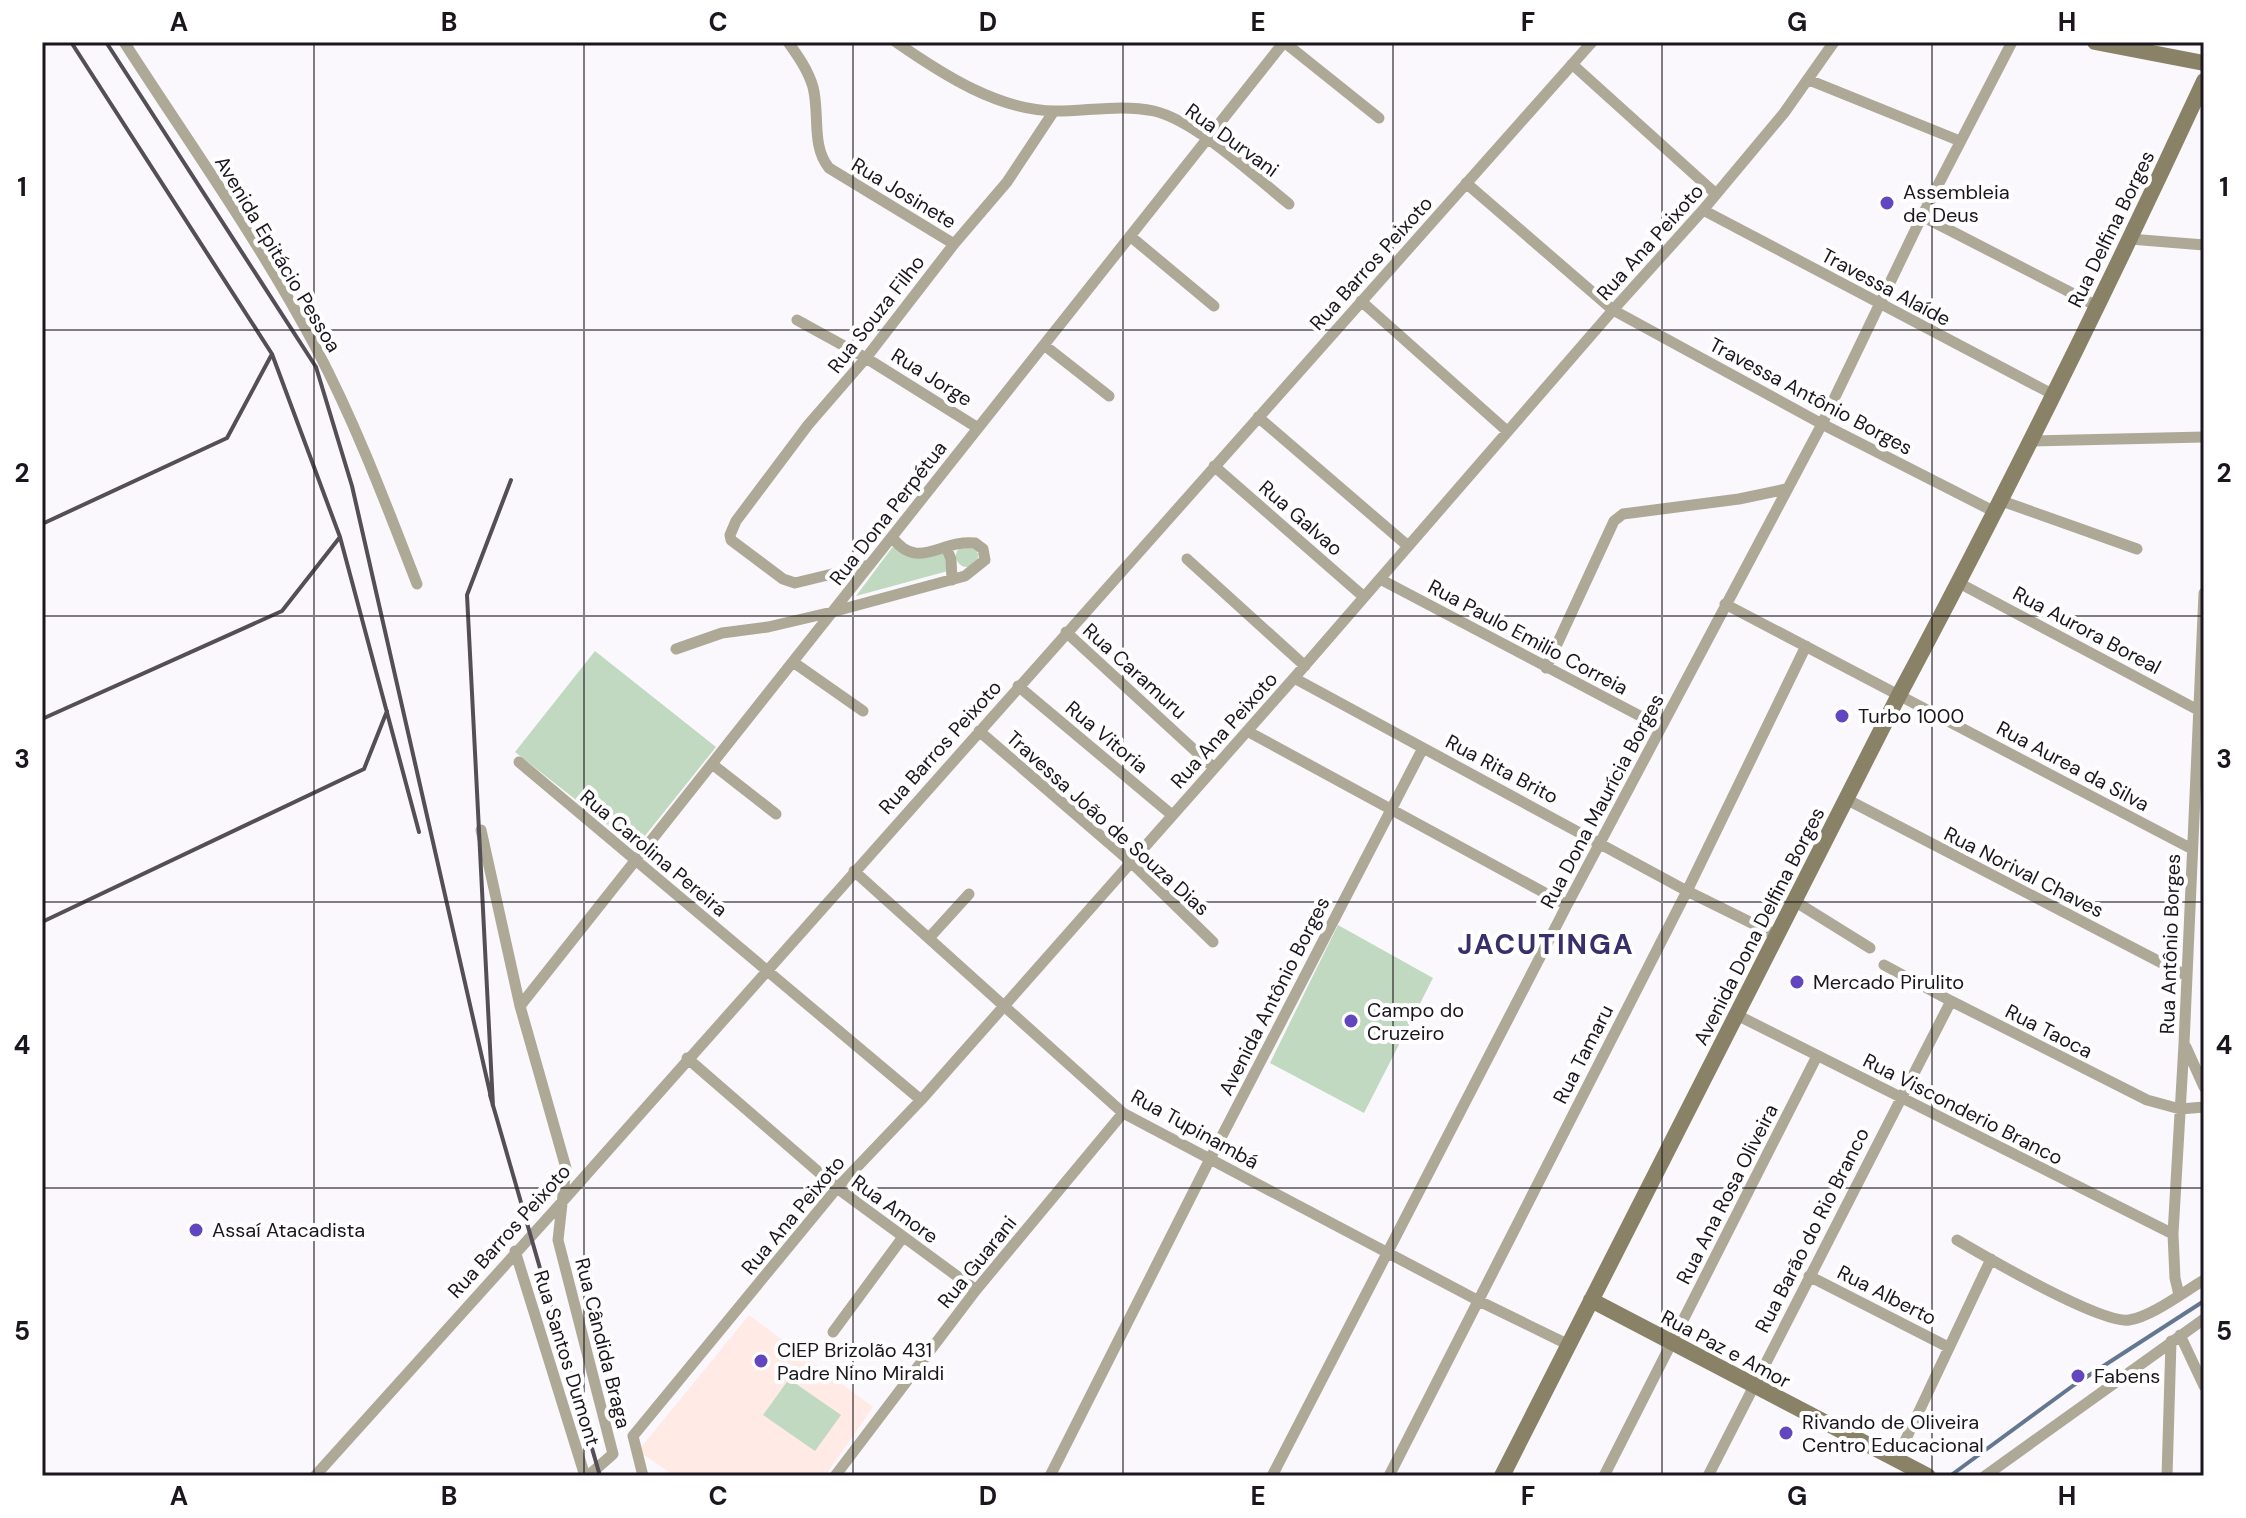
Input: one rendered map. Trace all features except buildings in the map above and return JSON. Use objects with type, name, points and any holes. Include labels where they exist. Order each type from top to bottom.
[{"type":"street","name":"Avenida Epitácio Pessoa","points":[[124,42],[278,281],[314,345],[366,453],[417,584]]},
{"type":"street","name":"Rua Josinete","points":[[788,42],[810,78],[815,96],[819,151],[829,168],[954,244]]},
{"type":"street","name":"Rua Durvani","points":[[896,42],[925,62],[990,96],[1032,109],[1154,111],[1169,117],[1207,139],[1289,204]]},
{"type":"street","points":[[1284,42],[1379,118]]},
{"type":"street","name":"Rua Dona Perpétua","points":[[520,1006],[1284,42]]},
{"type":"street","name":"Rua Barros Peixoto","points":[[315,1476],[1592,42]]},
{"type":"street","name":"Rua Ana Peixoto","points":[[633,1436],[837,1188],[921,1100],[1703,210],[1809,80],[1834,42]]},
{"type":"street","name":"Rua Dona Maurícia Borges","points":[[1272,1476],[1567,905],[1822,424],[1922,216],[2012,42]]},
{"type":"street","points":[[2095,42],[2204,63]]},
{"type":"street","points":[[1572,64],[1716,194]]},
{"type":"street","points":[[1809,80],[1960,141]]},
{"type":"street","name":"Rua Delfina Borges","points":[[2054,395],[2204,81]]},
{"type":"street","name":"Rua Souza Filho","points":[[869,565],[795,583],[783,579],[731,540],[730,535],[736,521],[767,477],[1007,182],[1054,111]]},
{"type":"street","name":"Travessa Antônio Borges","points":[[1466,183],[1613,310],[1822,424],[1996,506]]},
{"type":"street","name":"Travessa Alaíde","points":[[1703,210],[2054,395]]},
{"type":"street","points":[[1922,216],[2097,306]]},
{"type":"street","points":[[1130,236],[1214,306]]},
{"type":"street","points":[[2130,239],[2204,245]]},
{"type":"street","points":[[1361,301],[1507,431]]},
{"type":"street","name":"Rua Jorge","points":[[797,320],[866,358],[978,428]]},
{"type":"street","points":[[1044,345],[1109,396]]},
{"type":"street","name":"Avenida Dona Delfina Borges","points":[[1502,1476],[2054,395]]},
{"type":"street","points":[[1258,417],[1408,546]]},
{"type":"street","points":[[2029,441],[2204,437]]},
{"type":"street","name":"Rua Galvao","points":[[1214,466],[1364,597]]},
{"type":"street","points":[[1546,668],[1614,521],[1623,514],[1739,499],[1786,489]]},
{"type":"street","points":[[1996,506],[2137,549]]},
{"type":"street","points":[[676,649],[722,633],[768,627],[952,580],[972,573],[985,560],[983,549],[975,543],[910,554],[900,548],[892,537]]},
{"type":"street","points":[[946,547],[951,559],[952,580]]},
{"type":"street","points":[[1187,559],[1305,666]]},
{"type":"street","name":"Rua Paulo Emilio Correia","points":[[1380,579],[1661,727]]},
{"type":"street","name":"Rua Aurora Boreal","points":[[1959,583],[2198,710]]},
{"type":"street","name":"Rua Antônio Borges","points":[[2179,1295],[2173,1234],[2204,593]]},
{"type":"street","name":"Rua Aurea da Silva","points":[[1725,604],[2192,849]]},
{"type":"street","name":"Rua Caramuru","points":[[1066,632],[1214,768]]},
{"type":"street","name":"Rua Tamaru","points":[[1389,1476],[1687,891],[1806,646]]},
{"type":"street","points":[[793,662],[863,711]]},
{"type":"street","name":"Rua Rita Brito","points":[[1294,678],[1687,891],[1778,936]]},
{"type":"street","name":"Rua Vitoria","points":[[1018,686],[1172,815]]},
{"type":"street","name":"Travessa João de Souza Dias","points":[[979,731],[1131,862],[1213,942]]},
{"type":"street","points":[[1247,731],[1567,905]]},
{"type":"street","name":"Avenida Antônio Borges","points":[[1050,1476],[1423,748]]},
{"type":"street","name":"Rua Carolina Pereira","points":[[519,762],[921,1100]]},
{"type":"street","points":[[712,764],[776,814]]},
{"type":"street","name":"Rua Norival Chaves","points":[[1846,799],[2187,976]]},
{"type":"street","points":[[481,830],[520,1006],[566,1168],[562,1202]]},
{"type":"street","name":"Rua Tupinambá","points":[[854,871],[1123,1113],[1479,1301],[1569,1345]]},
{"type":"street","points":[[2190,894],[2204,889]]},
{"type":"street","points":[[929,938],[969,894]]},
{"type":"street","points":[[1796,902],[1870,948]]},
{"type":"street","name":"Rua Taoca","points":[[1884,965],[2136,1095],[2180,1109],[2204,1107]]},
{"type":"street","name":"Rua Barão do Rio Branco","points":[[1708,1476],[1951,1001]]},
{"type":"street","name":"Rua Visconderio Branco","points":[[1737,1015],[2173,1234]]},
{"type":"street","points":[[2184,1044],[2204,1087]]},
{"type":"street","name":"Rua Ana Rosa Oliveira","points":[[1604,1476],[1817,1056]]},
{"type":"street","name":"Rua Amore","points":[[687,1058],[837,1188],[976,1290]]},
{"type":"street","name":"Rua Guarani","points":[[835,1476],[976,1290],[1123,1113]]},
{"type":"street","name":"Rua Cândida Braga","points":[[562,1202],[558,1240],[613,1454],[586,1476]]},
{"type":"street","points":[[833,1332],[903,1237]]},
{"type":"street","points":[[1957,1240],[2072,1301],[2126,1321],[2144,1315],[2204,1280]]},
{"type":"street","name":"Rua Santos Dumont","points":[[515,1251],[586,1476]]},
{"type":"street","points":[[1896,1460],[1991,1259]]},
{"type":"street","name":"Rua Alberto","points":[[1809,1276],[1948,1347]]},
{"type":"street","name":"Rua Paz e Amor","points":[[1591,1300],[1923,1475]]},
{"type":"street","points":[[1985,1476],[2204,1319]]},
{"type":"street","points":[[2176,1338],[2204,1386]]},
{"type":"street","points":[[2167,1476],[2176,1338]]},
{"type":"street","name":"Rua Cândida Braga","points":[[633,1436],[643,1476]]},
{"type":"shaded area","name":"CIEP Brizolão 431 Padre Nino Miraldi","points":[[749,1315],[873,1407],[825,1476],[675,1476],[638,1451]]},
{"type":"green space","points":[[894,545],[945,554],[948,571],[856,596]]},
{"type":"green space","points":[[967,545],[975,548],[978,556],[975,564],[967,567],[959,564],[956,556],[959,548]]},
{"type":"green space","points":[[595,651],[716,747],[636,847],[515,752]]},
{"type":"green space","name":"Campo do Cruzeiro","points":[[1338,925],[1433,978],[1364,1113],[1270,1063]]},
{"type":"green space","points":[[789,1379],[841,1415],[815,1451],[763,1415]]},
{"type":"waterway","points":[[1950,1476],[2074,1385],[2204,1301]]},
{"type":"railway","points":[[71,42],[272,354],[340,537],[419,832]]},
{"type":"railway","points":[[106,42],[316,367],[352,486],[493,1106],[467,595],[511,480]]},
{"type":"railway","points":[[42,524],[227,438],[272,354]]},
{"type":"railway","points":[[42,719],[282,611],[340,537]]},
{"type":"railway","points":[[42,922],[364,769],[387,711]]},
{"type":"railway","points":[[490,1095],[600,1476]]},
{"type":"place","name":"Assembleia de Deus","points":[[1887,203]]},
{"type":"place","name":"Turbo 1000","points":[[1842,716]]},
{"type":"place","name":"Mercado Pirulito","points":[[1797,982]]},
{"type":"place","name":"Campo do Cruzeiro","points":[[1351,1021]]},
{"type":"place","name":"Assaí Atacadista","points":[[196,1230]]},
{"type":"place","name":"CIEP Brizolão 431 Padre Nino Miraldi","points":[[761,1361]]},
{"type":"place","name":"Fabens","points":[[2078,1376]]},
{"type":"place","name":"Rivando de Oliveira Centro Educacional","points":[[1786,1433]]},
{"type":"district","name":"JACUTINGA","points":[[1546,944]]}]
